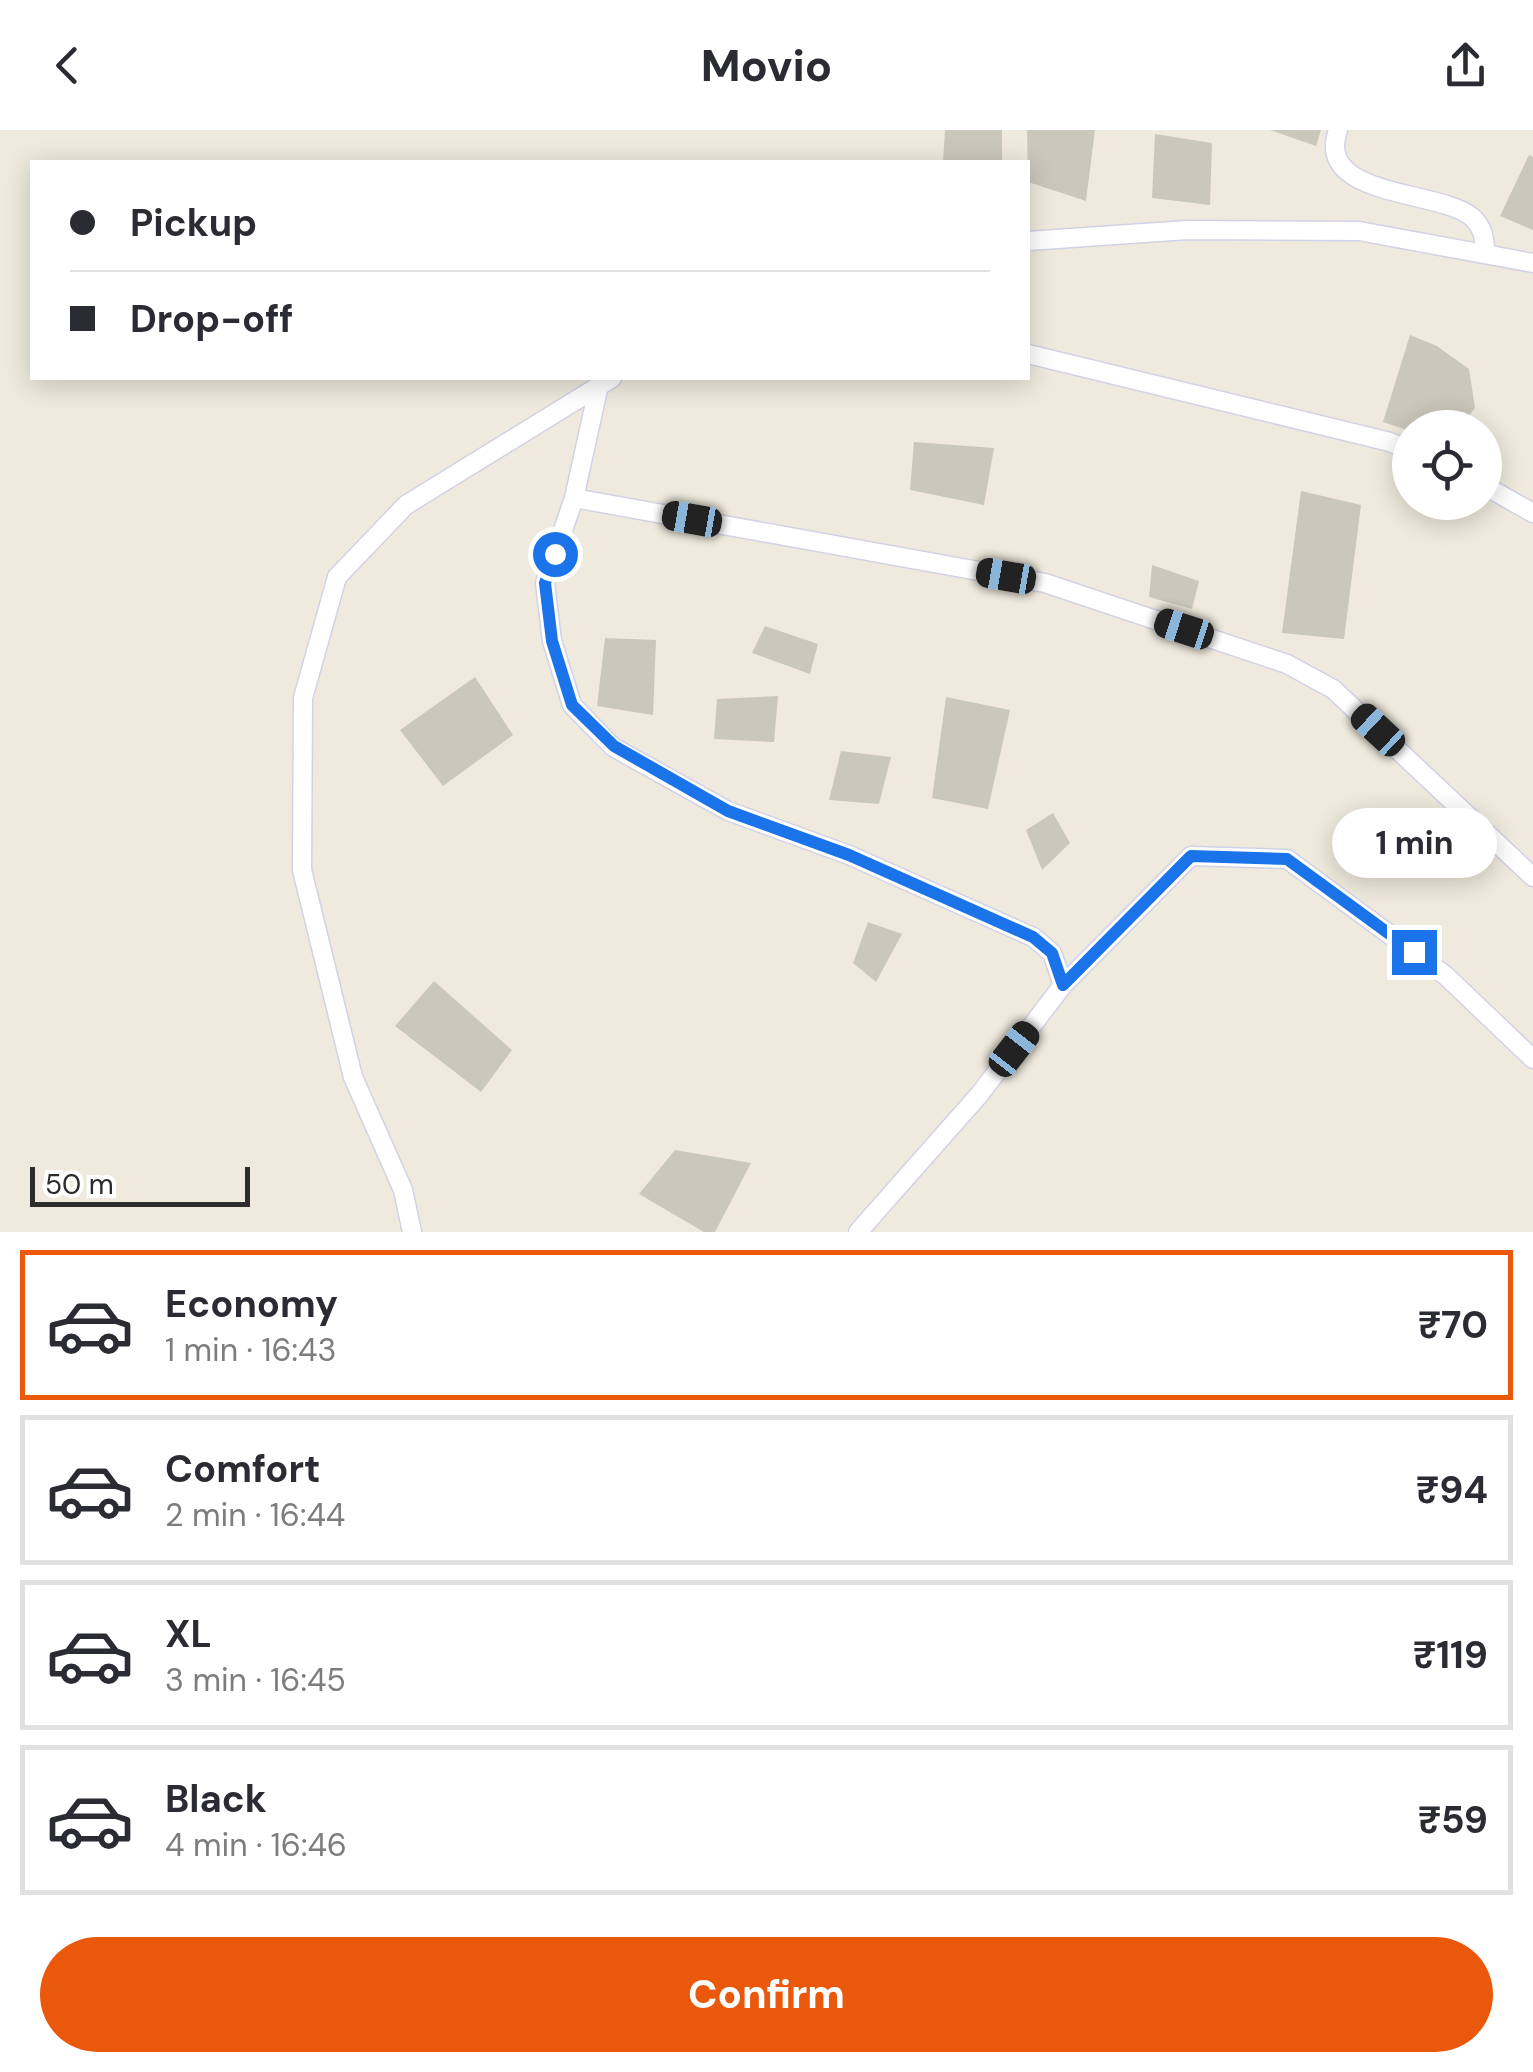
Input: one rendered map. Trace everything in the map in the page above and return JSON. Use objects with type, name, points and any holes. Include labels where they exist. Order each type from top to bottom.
[{"type":"lane","points":[[1338,130],[1336,155],[1342,168],[1358,180],[1464,212],[1484,233],[1486,254]]},
{"type":"lane","points":[[1030,242],[1187,230],[1359,231],[1533,263]]},
{"type":"lane","points":[[1030,354],[1392,443]]},
{"type":"lane","points":[[606,381],[574,498],[545,583],[552,641],[572,705],[614,746],[728,811],[849,855],[1033,937],[1052,953],[1063,985]]},
{"type":"lane","points":[[412,1232],[403,1190],[353,1076],[302,870],[302,698],[337,577],[406,506],[606,381]]},
{"type":"lane","points":[[1502,496],[1533,513]]},
{"type":"lane","points":[[574,498],[1046,583],[1287,664],[1334,689],[1533,877]]},
{"type":"lane","points":[[858,1232],[978,1095],[1063,985],[1191,856],[1287,859],[1446,976],[1533,1059]]},
{"type":"building","points":[[945,130],[1002,130],[1002,160],[943,160]]},
{"type":"building","points":[[1027,130],[1095,130],[1086,201],[1030,183]]},
{"type":"building","points":[[1270,130],[1321,130],[1316,146]]},
{"type":"building","points":[[1155,134],[1212,143],[1210,205],[1152,198]]},
{"type":"building","points":[[1529,155],[1533,157],[1533,230],[1500,216]]},
{"type":"building","points":[[1410,335],[1437,346],[1469,369],[1473,410],[1392,410],[1392,425],[1383,422]]},
{"type":"building","points":[[914,442],[994,448],[984,505],[910,490]]},
{"type":"building","points":[[1301,491],[1361,505],[1344,639],[1282,633]]},
{"type":"building","points":[[1152,565],[1199,581],[1192,609],[1149,597]]},
{"type":"building","points":[[765,626],[818,644],[810,674],[752,653]]},
{"type":"building","points":[[605,638],[656,640],[653,715],[597,706]]},
{"type":"building","points":[[475,677],[513,735],[443,786],[400,730]]},
{"type":"building","points":[[778,696],[774,742],[714,739],[717,699]]},
{"type":"building","points":[[946,697],[1010,710],[988,809],[932,798]]},
{"type":"building","points":[[841,751],[891,757],[879,804],[829,800]]},
{"type":"building","points":[[1053,813],[1070,843],[1042,870],[1026,830]]},
{"type":"building","points":[[868,922],[902,934],[876,982],[853,963]]},
{"type":"building","points":[[434,981],[512,1050],[481,1092],[395,1026]]},
{"type":"building","points":[[675,1150],[751,1163],[715,1232],[704,1232],[639,1194]]},
{"type":"route","points":[[555,554],[545,583],[552,641],[572,705],[614,746],[728,811],[849,855],[1033,937],[1052,953],[1063,985],[1191,856],[1287,859],[1414,952]]}]
